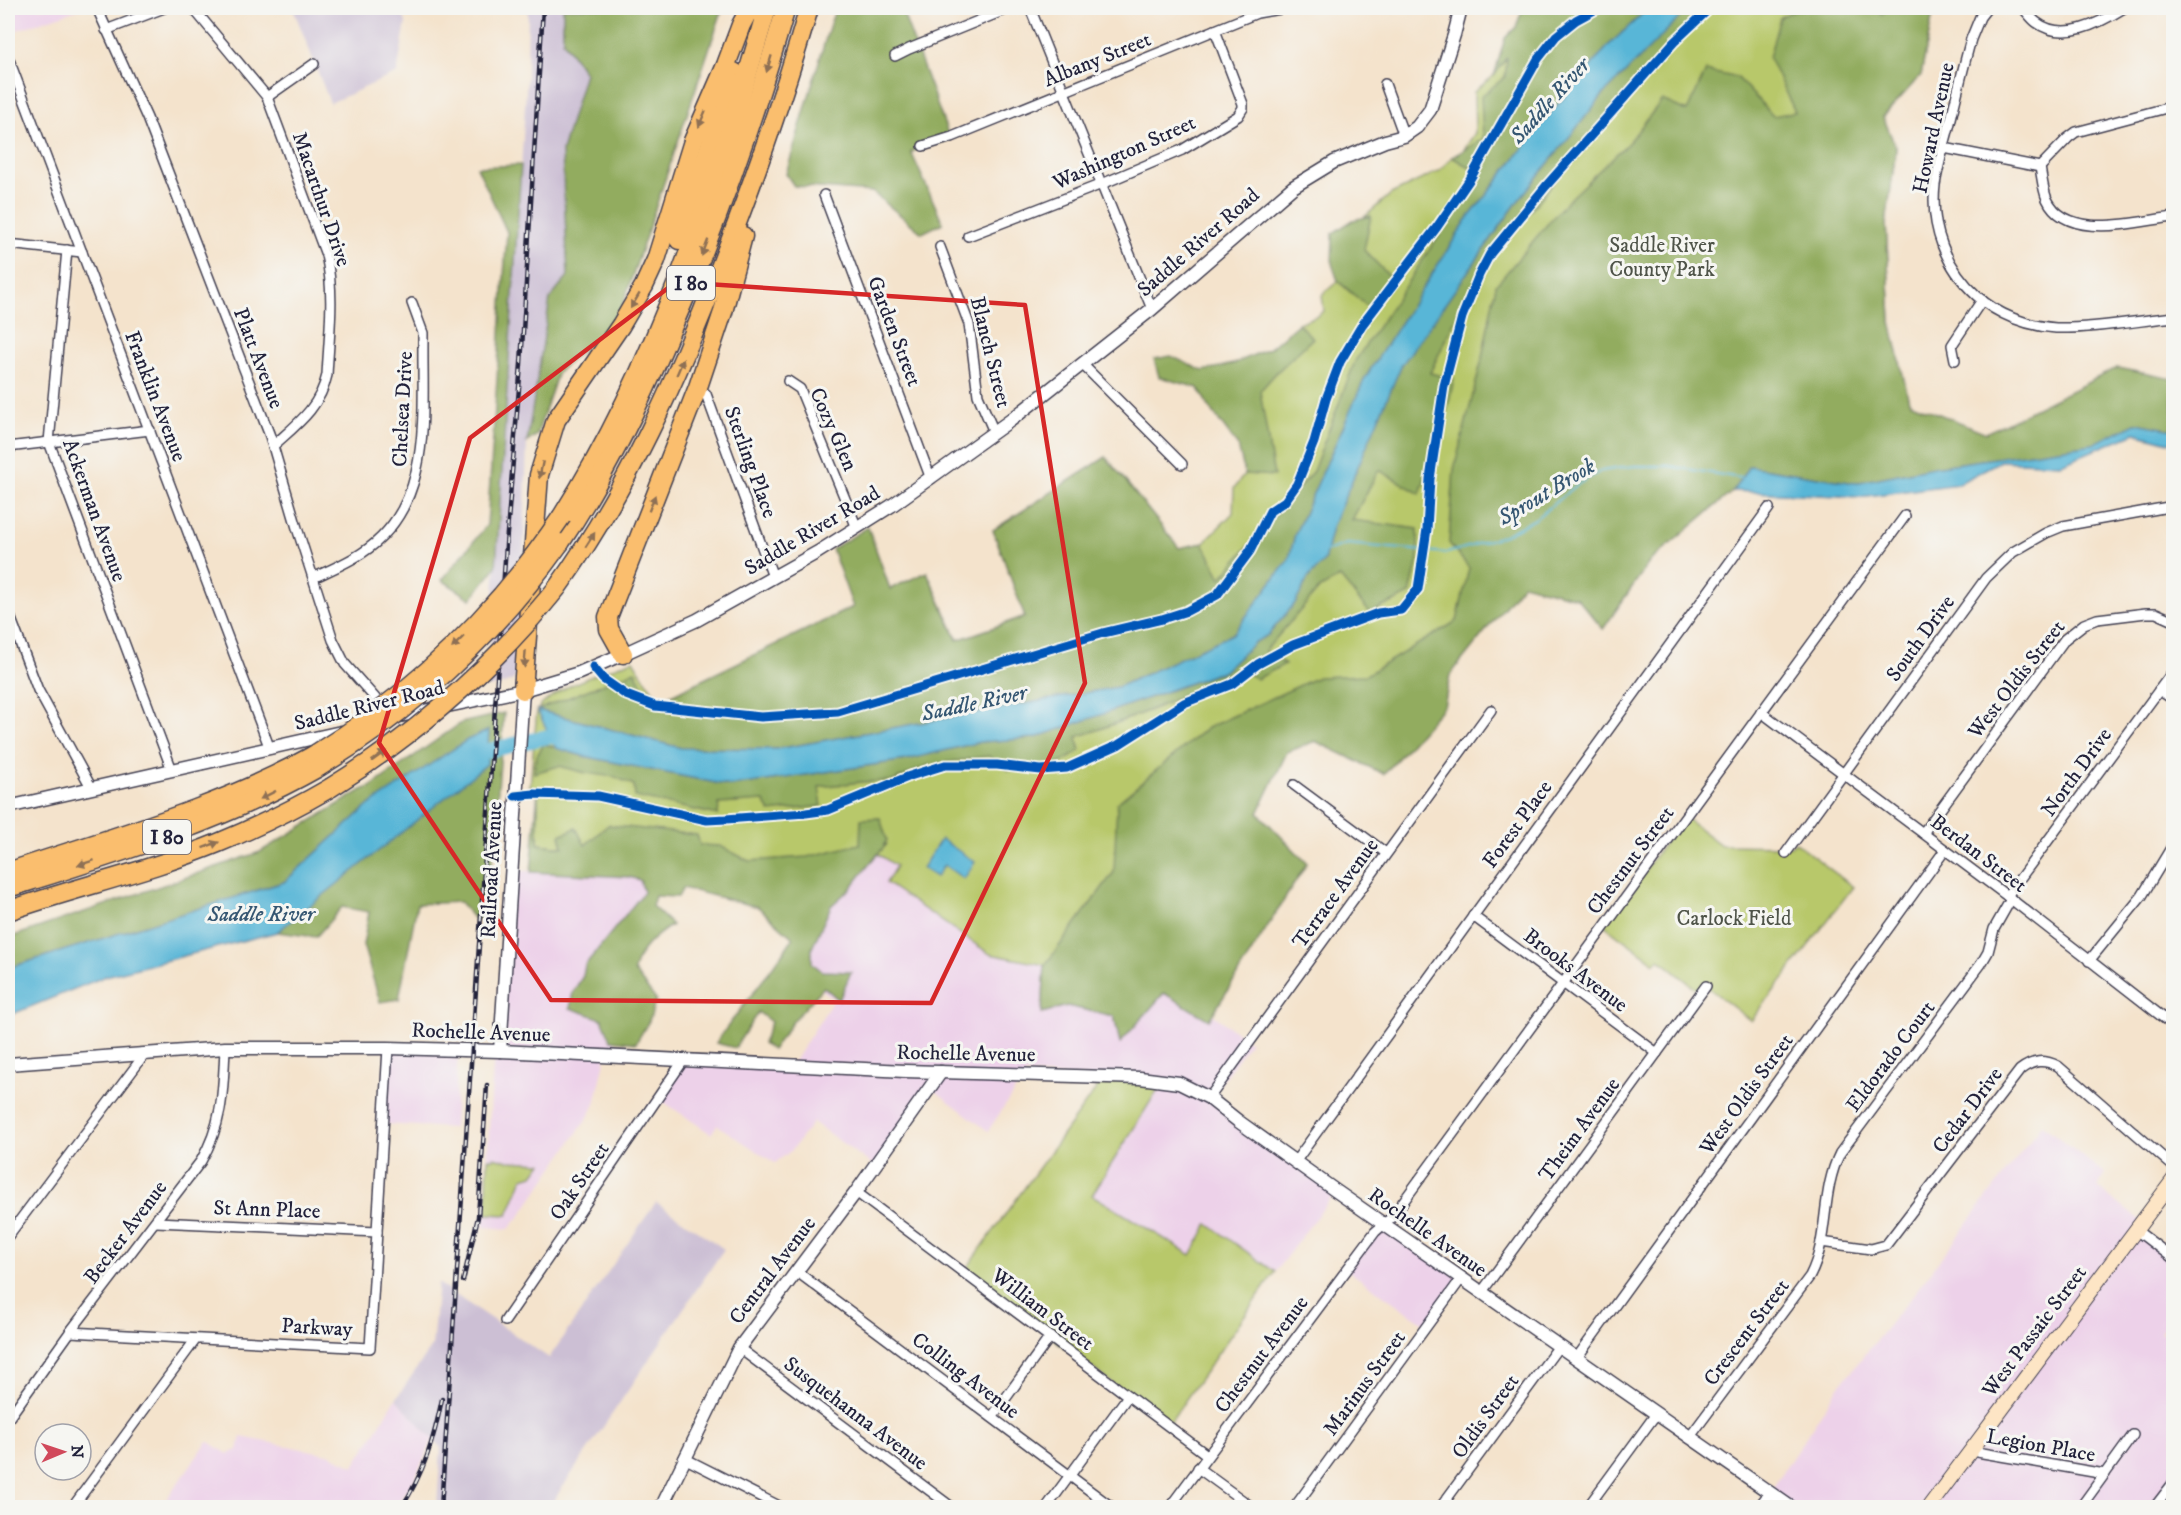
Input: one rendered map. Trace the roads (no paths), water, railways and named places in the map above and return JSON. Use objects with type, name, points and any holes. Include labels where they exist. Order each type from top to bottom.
[{"type":"highway","points":[[625,401],[697,188],[751,8]]},
{"type":"highway","points":[[523,690],[539,475],[548,443],[556,420],[621,325],[644,286],[656,260],[693,141],[741,25],[751,8]]},
{"type":"highway","name":"I 80","points":[[8,888],[210,821],[267,795],[316,761],[382,709],[452,649],[515,581],[562,516],[596,459],[656,333],[731,128],[767,8]]},
{"type":"highway","name":"I 80","points":[[8,872],[205,807],[316,761],[388,721],[460,660],[504,614],[560,543],[591,495],[621,441],[677,318],[733,172],[786,8]]},
{"type":"highway","name":"I 80","points":[[8,911],[159,864],[218,843],[275,818],[330,788],[383,754],[458,694],[504,650],[557,588],[606,515],[657,418],[704,309],[765,145],[808,8]]},
{"type":"highway","points":[[623,654],[609,629],[608,617],[698,387],[723,312],[765,145]]},
{"type":"main road","name":"West Passaic Street","points":[[1928,1508],[2174,1179]]},
{"type":"street","name":"Platt Avenue","points":[[97,8],[147,118],[273,446],[333,640],[345,664],[375,698],[386,719]]},
{"type":"street","points":[[106,30],[164,8]]},
{"type":"street","name":"Macarthur Drive","points":[[193,8],[267,97],[326,255],[332,291],[325,386],[314,408],[273,446]]},
{"type":"street","points":[[895,56],[1010,8]]},
{"type":"street","points":[[1030,8],[1152,309]]},
{"type":"street","name":"Albany Street","points":[[923,146],[952,137],[1257,13],[1286,8]]},
{"type":"street","name":"Saddle River Road","points":[[8,807],[320,738],[386,719],[523,690],[579,673],[697,620],[857,528],[931,479],[1152,309],[1293,187],[1334,162],[1385,141],[1404,136],[1417,127],[1430,110],[1461,8]]},
{"type":"street","name":"Howard Avenue","points":[[1987,8],[1980,17],[1971,39],[1935,183],[1934,198],[1938,229],[1950,262],[1970,289],[1982,300],[2022,322],[2055,328],[2174,317]]},
{"type":"street","points":[[2023,8],[2038,23],[2057,30],[2072,30],[2093,25],[2124,8]]},
{"type":"street","name":"Washington Street","points":[[969,236],[1102,184],[1199,141],[1241,113],[1243,104],[1215,30]]},
{"type":"street","name":"Franklin Avenue","points":[[8,57],[270,749]]},
{"type":"street","points":[[267,97],[314,64]]},
{"type":"street","points":[[1385,84],[1404,136]]},
{"type":"street","points":[[2040,167],[2076,132],[2174,106]]},
{"type":"street","points":[[1944,148],[2040,167]]},
{"type":"street","points":[[2040,167],[2048,201],[2059,214],[2078,224],[2100,226],[2174,217]]},
{"type":"street","name":"Garden Street","points":[[824,195],[931,479]]},
{"type":"street","points":[[8,244],[82,252]]},
{"type":"street","name":"Blanch Street","points":[[940,247],[969,324],[978,395],[994,432]]},
{"type":"street","name":"Ackerman Avenue","points":[[67,250],[49,442],[172,770]]},
{"type":"street","points":[[1955,360],[1952,345],[1982,300]]},
{"type":"street","name":"Chelsea Drive","points":[[313,578],[364,552],[377,541],[401,513],[413,488],[421,453],[423,333],[412,303]]},
{"type":"street","points":[[1082,364],[1182,464]]},
{"type":"street","name":"Cozy Glen","points":[[788,381],[800,389],[857,528]]},
{"type":"street","name":"Sterling Place","points":[[706,394],[773,577]]},
{"type":"street","points":[[8,447],[150,430]]},
{"type":"street","name":"South Drive","points":[[1786,853],[1986,578],[2013,552],[2039,536],[2063,526],[2174,506]]},
{"type":"street","name":"Forest Place","points":[[1295,1162],[1769,508]]},
{"type":"street","name":"Chestnut Street","points":[[1383,1224],[1399,1207],[1905,516]]},
{"type":"street","points":[[8,611],[38,690],[91,787]]},
{"type":"street","name":"West Oldis Street","points":[[1923,833],[2065,639],[2074,630],[2097,619],[2146,613],[2174,621]]},
{"type":"street","name":"North Drive","points":[[2009,898],[2174,670]]},
{"type":"street","name":"Railroad Avenue","points":[[500,1051],[523,690]]},
{"type":"street","points":[[2159,690],[2174,700]]},
{"type":"street","name":"Terrace Avenue","points":[[1209,1098],[1491,710]]},
{"type":"street","name":"Berdan Street","points":[[1761,712],[1946,850],[2174,1026]]},
{"type":"street","points":[[1294,785],[1386,853]]},
{"type":"street","points":[[2090,961],[2142,896],[2174,843]]},
{"type":"street","name":"West Oldis Street","points":[[1576,1359],[1946,850]]},
{"type":"street","name":"Eldorado Court","points":[[1821,1242],[1828,1182],[1840,1153],[1982,964],[1994,929],[2009,898]]},
{"type":"street","name":"Brooks Avenue","points":[[1473,915],[1658,1053]]},
{"type":"street","name":"Theim Avenue","points":[[1481,1293],[1706,986]]},
{"type":"street","name":"Rochelle Avenue","points":[[8,1064],[225,1048],[388,1048],[500,1051],[941,1072],[1048,1074],[1164,1080],[1182,1084],[1209,1098],[1295,1162],[1461,1279],[1792,1508]]},
{"type":"street","name":"Becker Avenue","points":[[8,1419],[70,1332],[201,1161],[215,1134],[223,1101],[225,1048]]},
{"type":"street","name":"Parkway","points":[[70,1332],[370,1348],[388,1048]]},
{"type":"street","points":[[8,1236],[145,1054]]},
{"type":"street","name":"Oak Street","points":[[505,1321],[683,1061]]},
{"type":"street","name":"Cedar Drive","points":[[1821,1242],[1871,1249],[1886,1245],[2020,1070],[2034,1062],[2042,1061],[2058,1066],[2174,1167]]},
{"type":"street","name":"Central Avenue","points":[[662,1508],[738,1348],[856,1192],[941,1072]]},
{"type":"street","name":"William Street","points":[[856,1192],[1207,1455]]},
{"type":"street","name":"St Ann Place","points":[[156,1222],[377,1232]]},
{"type":"street","name":"Chestnut Avenue","points":[[1169,1508],[1383,1224]]},
{"type":"street","points":[[2136,1230],[2174,1259]]},
{"type":"street","name":"Crescent Street","points":[[1689,1438],[1810,1276],[1816,1264],[1821,1242]]},
{"type":"street","name":"Colling Avenue","points":[[796,1271],[1113,1508]]},
{"type":"street","name":"Marinus Street","points":[[1294,1508],[1461,1279]]},
{"type":"street","points":[[992,1417],[1050,1337]]},
{"type":"street","points":[[72,1508],[196,1339]]},
{"type":"street","name":"Oldis Street","points":[[1440,1508],[1558,1346]]},
{"type":"street","name":"Susquehanna Avenue","points":[[738,1348],[953,1508]]},
{"type":"street","points":[[1046,1508],[1128,1395]]},
{"type":"street","points":[[1587,1508],[1656,1414]]},
{"type":"street","points":[[2080,1508],[2133,1435]]},
{"type":"street","name":"Legion Place","points":[[1971,1451],[2104,1474]]},
{"type":"street","points":[[684,1458],[783,1508]]},
{"type":"street","points":[[1198,1468],[1253,1508]]},
{"type":"street","points":[[2154,1508],[2174,1482]]},
{"type":"street","points":[[1758,1508],[1770,1492]]},
{"type":"water","points":[[1649,8],[1689,8],[1602,96],[1518,201],[1401,366],[1332,527],[1324,561],[1308,578],[1296,602],[1268,635],[1255,642],[1224,671],[1035,738],[980,742],[906,760],[731,786],[583,756],[556,748],[537,710],[681,748],[777,749],[1118,687],[1233,634],[1289,559],[1295,534],[1365,378],[1466,221],[1552,111],[1610,44]]},
{"type":"water","points":[[2136,423],[2173,430],[2173,443],[2135,433],[2061,464],[2000,461],[1958,484],[1860,497],[1733,491],[1749,466],[1855,483],[1933,467],[2093,444]]},
{"type":"water","name":"Saddle River","points":[[489,730],[487,764],[277,932],[106,976],[8,1016],[8,968],[284,882],[369,805],[467,740]]},
{"type":"water","points":[[941,839],[975,862],[964,879],[944,865],[936,877],[922,868]]},
{"type":"waterway","name":"Sprout Brook","points":[[1326,551],[1347,544],[1447,553],[1505,535],[1535,519],[1577,485],[1601,471],[1634,466],[1669,466],[1741,478]]},
{"type":"waterway","name":"Saddle River","points":[[470,755],[550,736],[569,741]]},
{"type":"railway","points":[[441,1508],[506,545],[521,364],[543,8]]},
{"type":"railway","points":[[463,1281],[478,1217],[487,1085]]},
{"type":"railway","points":[[401,1508],[416,1482],[427,1455],[442,1399]]},
{"type":"park label","name":"Saddle River County Park","points":[[1662,257]]},
{"type":"park label","name":"Carlock Field","points":[[1734,918]]}]
